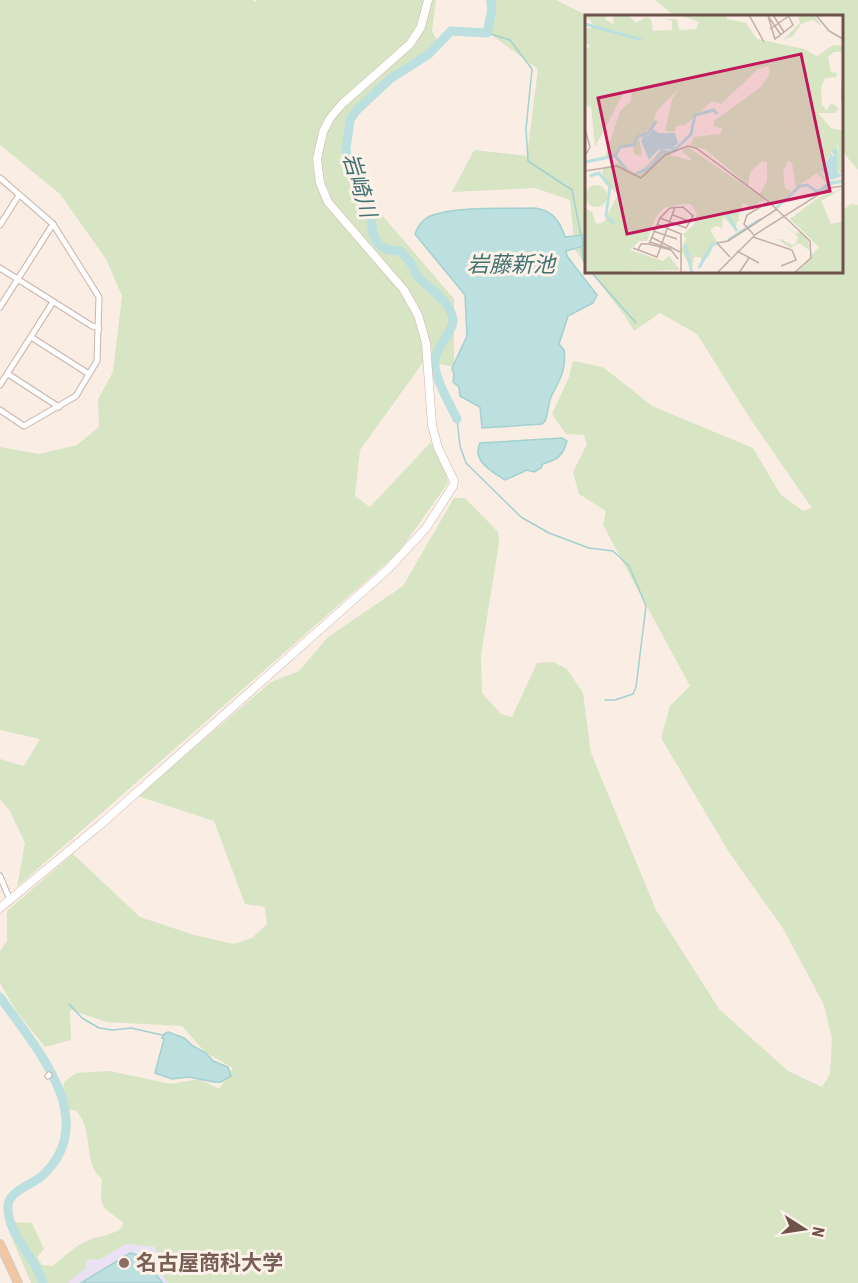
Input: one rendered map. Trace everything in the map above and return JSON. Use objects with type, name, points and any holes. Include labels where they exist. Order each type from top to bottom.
[{"type":"main road","points":[[0,1244],[18,1283]]},
{"type":"street","points":[[0,908],[100,825],[387,570],[426,528],[453,486],[454,477],[438,448],[432,425],[426,343],[418,315],[404,290],[328,202],[320,183],[318,166],[321,138],[330,118],[342,104],[410,44],[421,27],[428,0]]},
{"type":"street","points":[[0,178],[53,224],[99,297],[97,361],[76,396],[24,426],[0,410]]},
{"type":"street","points":[[0,225],[20,195]]},
{"type":"street","points":[[0,307],[53,224]]},
{"type":"street","points":[[0,268],[92,326],[99,328]]},
{"type":"street","points":[[0,386],[53,302]]},
{"type":"street","points":[[31,337],[89,374]]},
{"type":"street","points":[[8,374],[59,407]]},
{"type":"street","points":[[0,876],[10,900]]},
{"type":"shaded area","name":"名古屋商科大学","points":[[126,1244],[155,1247],[165,1272],[180,1283],[67,1283],[86,1268],[87,1259],[99,1260]]},
{"type":"green space","points":[[0,0],[252,0],[255,2],[257,0],[436,0],[432,31],[439,44],[429,57],[387,85],[361,111],[346,131],[343,144],[350,178],[454,299],[454,367],[424,361],[360,450],[355,496],[370,507],[431,442],[445,471],[448,483],[398,553],[17,887],[25,843],[10,811],[0,799],[0,759],[24,766],[40,739],[0,730],[0,447],[39,454],[77,445],[99,427],[98,399],[113,372],[122,296],[106,259],[60,194],[0,145]]},
{"type":"green space","points":[[486,0],[556,0],[586,15],[585,264],[575,250],[570,200],[535,188],[452,192],[474,150],[527,156],[538,69],[489,33]]},
{"type":"green space","points":[[655,0],[858,0],[858,170],[843,152],[843,15],[674,15]]},
{"type":"green space","points":[[851,204],[858,205],[858,1283],[168,1283],[163,1276],[165,1272],[155,1247],[126,1244],[99,1260],[87,1259],[86,1268],[67,1283],[31,1283],[9,1231],[9,1222],[32,1223],[44,1249],[37,1257],[42,1265],[53,1266],[84,1242],[122,1228],[123,1222],[103,1205],[102,1179],[91,1161],[83,1121],[77,1111],[67,1109],[63,1091],[64,1082],[76,1073],[110,1071],[171,1084],[199,1079],[219,1089],[233,1068],[205,1052],[182,1026],[107,1022],[70,1010],[71,1040],[45,1047],[17,1012],[0,983],[0,951],[7,941],[7,911],[73,854],[140,917],[194,935],[234,944],[252,938],[267,924],[265,907],[245,904],[214,821],[138,796],[271,682],[299,671],[328,637],[403,586],[454,498],[465,498],[498,532],[499,543],[481,655],[482,693],[501,714],[512,717],[537,663],[553,662],[567,669],[583,693],[591,753],[656,910],[719,1009],[788,1071],[822,1087],[830,1074],[832,1039],[824,1005],[784,930],[729,852],[661,738],[670,706],[690,686],[603,525],[606,511],[579,494],[573,472],[587,444],[584,435],[566,434],[552,414],[569,377],[573,361],[603,367],[652,406],[753,448],[780,494],[803,511],[812,508],[751,420],[697,334],[660,313],[634,331],[592,273],[843,273],[843,210]]},
{"type":"water","name":"岩藤新池","points":[[535,208],[551,214],[561,226],[565,237],[582,235],[583,246],[566,251],[567,256],[597,295],[593,303],[568,316],[559,344],[564,350],[563,369],[551,397],[545,421],[542,424],[482,428],[480,407],[460,396],[459,387],[453,382],[452,368],[467,336],[465,295],[415,234],[425,219],[441,213],[467,209]]},
{"type":"water","points":[[562,438],[567,441],[564,450],[556,459],[543,464],[534,472],[527,470],[505,480],[489,470],[478,455],[480,443]]},
{"type":"water","points":[[168,1032],[184,1038],[206,1053],[213,1061],[228,1067],[231,1076],[221,1082],[214,1082],[189,1077],[172,1079],[155,1073],[164,1039],[162,1038]]},
{"type":"water","points":[[130,1253],[145,1260],[163,1283],[81,1283]]},
{"type":"waterway","name":"岩崎川","points":[[457,419],[435,367],[436,354],[453,323],[451,312],[443,300],[418,277],[411,263],[400,251],[388,250],[379,245],[373,234],[370,213],[349,165],[346,149],[350,120],[356,111],[390,79],[429,54],[451,31],[487,33],[492,9],[491,0]]},
{"type":"waterway","points":[[487,33],[510,40],[532,69],[526,129],[528,161],[572,190],[581,235]]},
{"type":"waterway","points":[[582,246],[585,263]]},
{"type":"waterway","points":[[592,273],[636,323]]},
{"type":"waterway","points":[[457,419],[460,446],[466,463],[521,517],[549,533],[589,548],[613,551],[629,566],[646,606],[636,687],[633,694],[615,700],[605,700]]},
{"type":"waterway","points":[[0,997],[44,1060],[57,1084],[64,1108],[66,1131],[59,1154],[42,1176],[13,1195],[8,1205],[16,1236],[43,1283]]},
{"type":"waterway","points":[[69,1004],[82,1018],[99,1028],[113,1030],[131,1028],[162,1035]]},
{"type":"place","name":"名古屋商科大学","points":[[124,1263]]}]
